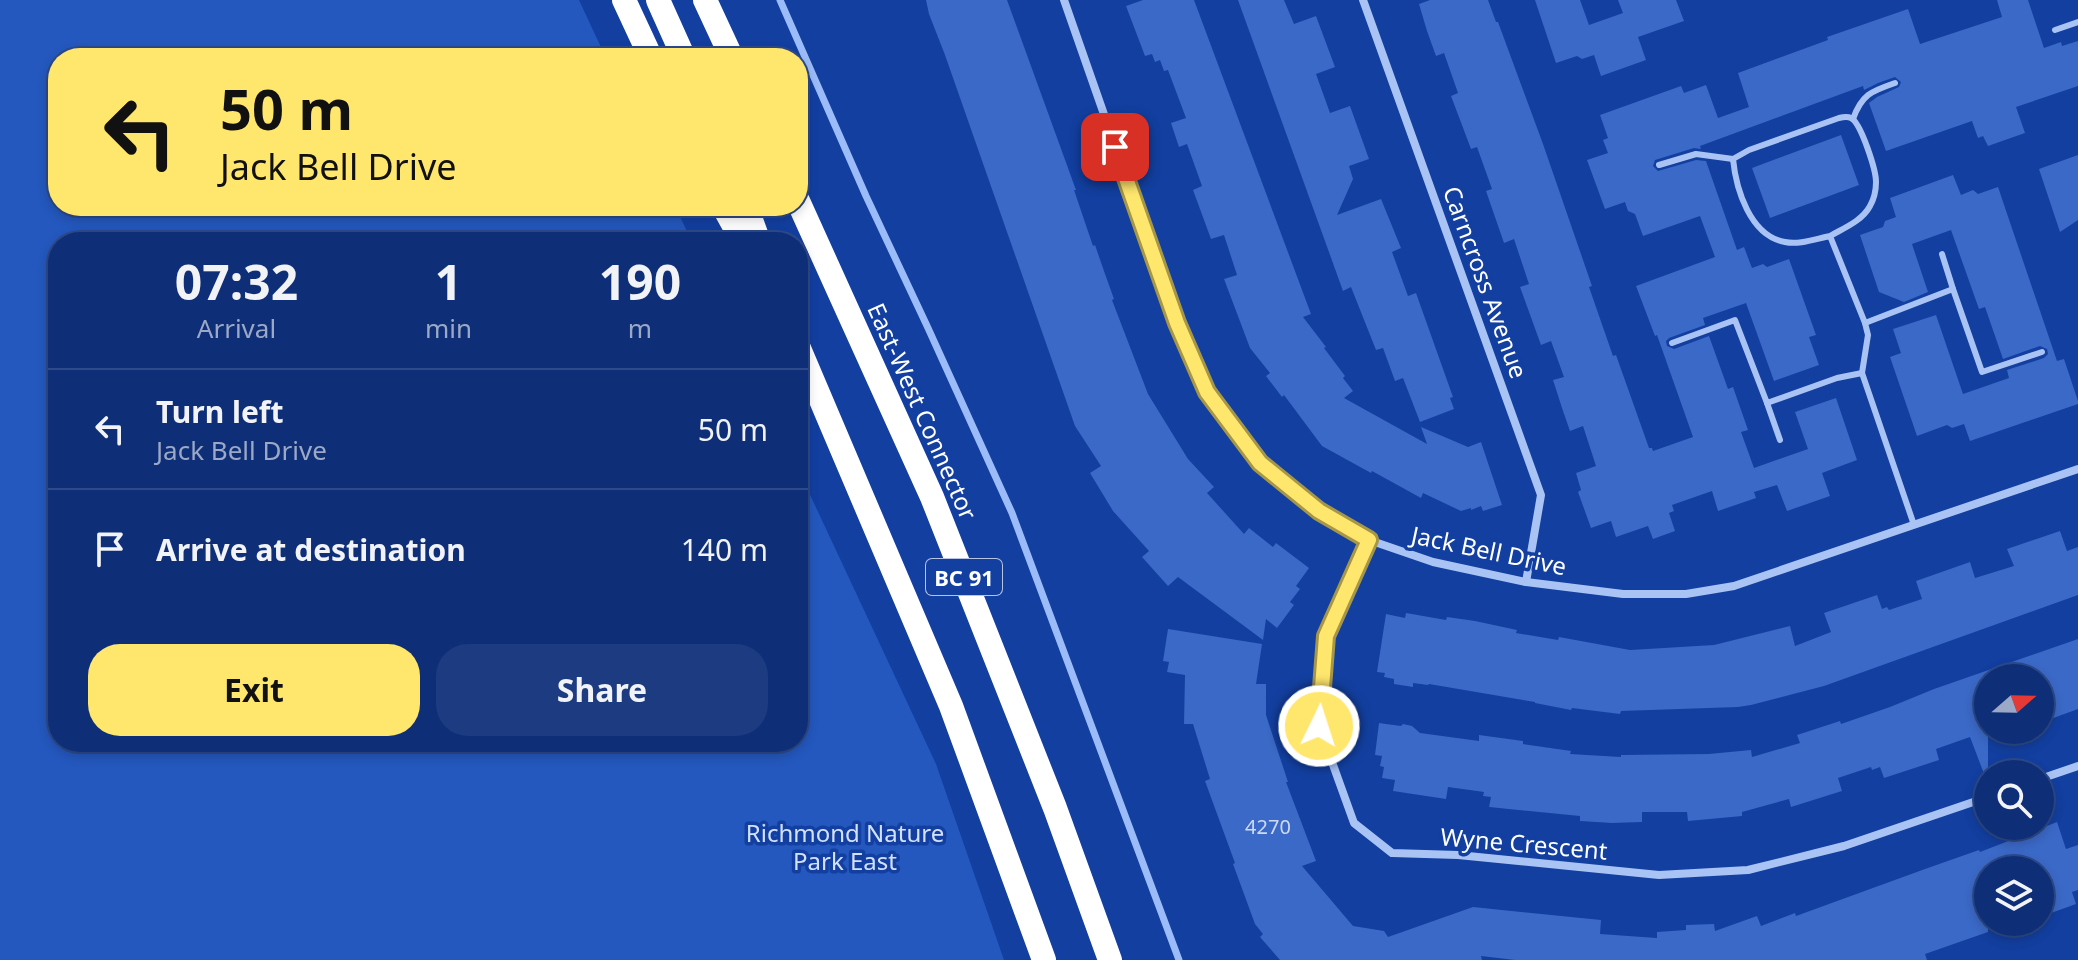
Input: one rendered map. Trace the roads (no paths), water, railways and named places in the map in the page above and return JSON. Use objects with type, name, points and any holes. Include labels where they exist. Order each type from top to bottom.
[{"type":"highway","points":[[624,0],[646,48]]},
{"type":"highway","points":[[658,0],[680,48]]},
{"type":"highway","points":[[705,0],[727,48]]},
{"type":"highway","points":[[724,0],[740,48]]},
{"type":"highway","name":"East-West Connector","points":[[805,216],[932,497],[1055,808],[1110,960]]},
{"type":"highway","name":"BC 91","points":[[808,370],[951,706],[1044,960]]},
{"type":"street","name":"Jack Bell Drive","points":[[1064,0],[1177,323],[1207,392],[1260,463],[1319,511],[1369,540],[1433,562],[1526,582],[1623,594],[1686,594],[1734,586],[2078,469]]},
{"type":"street","name":"Carncross Avenue","points":[[1363,0],[1541,495],[1526,582]]},
{"type":"street","name":"Wyne Crescent","points":[[1369,540],[1326,636],[1319,726],[1354,823],[1392,853],[1458,855],[1659,875],[1748,870],[1844,846],[1974,802]]},
{"type":"street","points":[[2054,774],[2078,766]]},
{"type":"lane","points":[[2055,30],[2078,22]]},
{"type":"lane","points":[[1853,119],[1866,96],[1873,90],[1895,83]]},
{"type":"lane","points":[[1659,165],[1696,154],[1733,159],[1749,150],[1847,117],[1859,126],[1873,166],[1876,182],[1874,196],[1861,218],[1830,236],[1788,243],[1774,239],[1760,229],[1750,214],[1739,187],[1733,159]]},
{"type":"lane","points":[[1830,236],[1865,323],[1868,335],[1862,373],[1914,525]]},
{"type":"lane","points":[[1942,254],[1982,372],[2042,352]]},
{"type":"lane","points":[[1865,323],[1953,289]]},
{"type":"lane","points":[[1672,343],[1735,320],[1780,440]]},
{"type":"lane","points":[[1767,403],[1837,378],[1862,373]]},
{"type":"waterway","points":[[780,0],[801,48]]},
{"type":"waterway","points":[[808,64],[1012,513],[1179,960]]},
{"type":"park label","name":"Richmond Nature Park East","points":[[845,846]]}]
